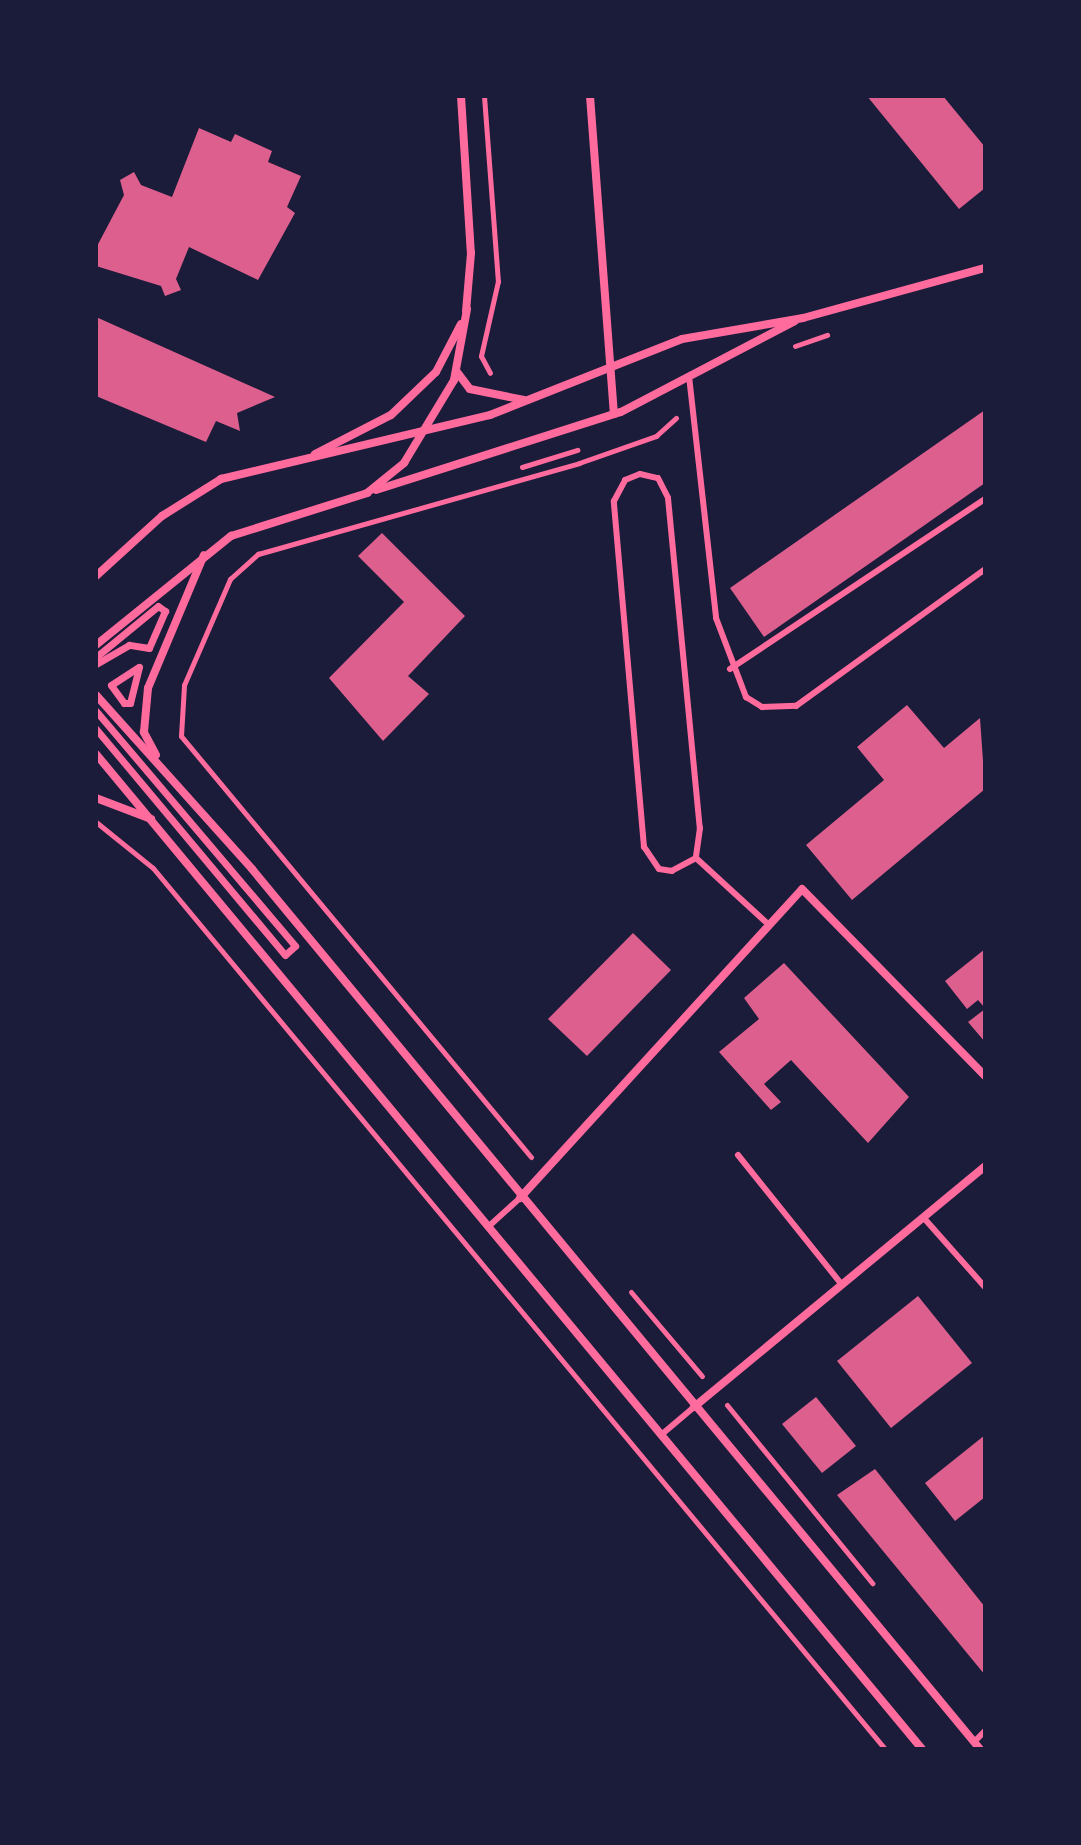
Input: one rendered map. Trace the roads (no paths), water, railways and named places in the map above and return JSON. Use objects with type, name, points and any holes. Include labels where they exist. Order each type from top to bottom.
[{"type":"street","points":[[367,493],[404,463],[426,432],[457,372],[467,309],[471,253],[461,96]]},
{"type":"street","points":[[590,96],[614,414]]},
{"type":"street","points":[[96,576],[206,485],[307,457],[426,432],[524,400],[696,336],[803,318],[985,268]]},
{"type":"street","points":[[307,457],[369,430],[418,390],[449,354],[467,309]]},
{"type":"street","points":[[96,645],[205,553],[261,522],[367,493],[614,414],[689,373],[803,318]]},
{"type":"street","points":[[457,372],[470,389],[524,400]]},
{"type":"street","points":[[177,785],[150,748],[143,716],[205,553]]},
{"type":"street","points":[[96,657],[158,606],[165,611],[149,648],[129,645],[96,664]]},
{"type":"street","points":[[139,667],[130,703],[111,685],[135,668],[139,667]]},
{"type":"street","points":[[96,695],[177,785],[977,1746]]},
{"type":"street","points":[[96,711],[295,946],[285,955],[96,729]]},
{"type":"street","points":[[96,754],[922,1749]]},
{"type":"street","points":[[96,798],[152,819]]},
{"type":"street","points":[[520,1198],[802,889],[985,1076]]},
{"type":"street","points":[[694,1407],[985,1166]]},
{"type":"lane","points":[[689,373],[716,618],[730,669],[746,697],[762,707],[796,706],[985,569]]},
{"type":"lane","points":[[640,474],[658,478],[668,498],[700,828],[696,858],[686,867],[659,869],[644,847],[614,501],[625,480],[640,474]]},
{"type":"lane","points":[[730,669],[985,499]]},
{"type":"lane","points":[[696,858],[769,925]]},
{"type":"lane","points":[[738,1155],[842,1285]]},
{"type":"lane","points":[[488,1227],[520,1198]]},
{"type":"lane","points":[[923,1217],[985,1287]]},
{"type":"lane","points":[[661,1435],[694,1407]]},
{"type":"lane","points":[[977,1746],[985,1731]]}]
